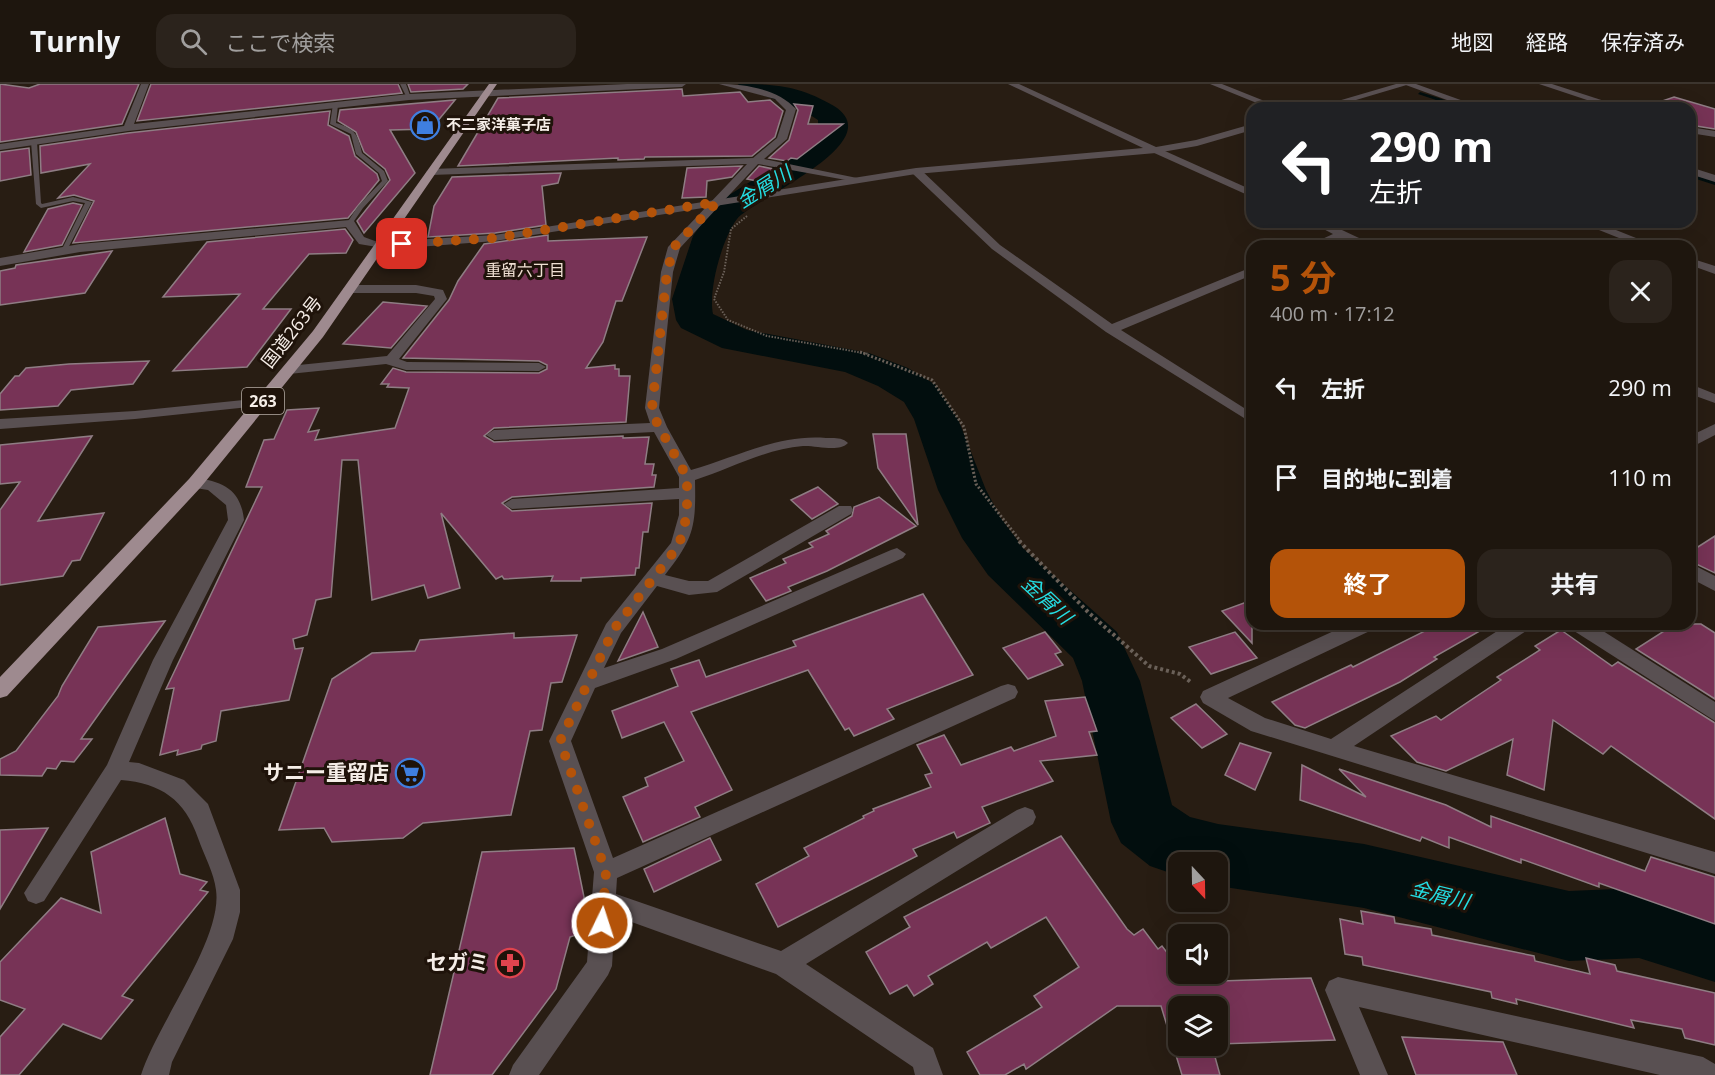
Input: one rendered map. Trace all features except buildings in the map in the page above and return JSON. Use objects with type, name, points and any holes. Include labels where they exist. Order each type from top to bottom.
[{"type":"highway","name":"国道263号","points":[[0,690],[195,483],[263,402],[350,289],[490,88]]},
{"type":"street","points":[[128,128],[145,84]]},
{"type":"street","points":[[0,147],[128,128],[490,88],[682,84]]},
{"type":"street","points":[[523,1075],[599,966],[606,872],[560,741],[614,629],[679,545],[687,515],[687,485],[652,408],[667,272],[674,247],[756,161],[782,139],[791,109],[778,97],[723,84]]},
{"type":"street","points":[[1012,84],[1246,191]]},
{"type":"street","points":[[1214,84],[1261,102]]},
{"type":"street","points":[[1341,102],[1407,84],[1460,102]]},
{"type":"street","points":[[1543,84],[1602,102]]},
{"type":"street","points":[[0,262],[64,251],[350,222],[356,238],[363,243],[379,246],[495,238],[916,171],[1156,150],[1197,143],[1246,129]]},
{"type":"street","points":[[1696,131],[1715,134]]},
{"type":"street","points":[[431,172],[756,161],[857,179]]},
{"type":"street","points":[[916,171],[996,247],[1112,329],[1246,415]]},
{"type":"street","points":[[1696,172],[1715,179]]},
{"type":"street","points":[[1329,228],[1356,240]]},
{"type":"street","points":[[1601,228],[1634,240]]},
{"type":"street","points":[[1328,240],[1342,234]]},
{"type":"street","points":[[1696,263],[1715,270]]},
{"type":"street","points":[[1112,329],[1246,273]]},
{"type":"street","points":[[350,289],[416,289],[439,293],[441,299],[390,361]]},
{"type":"street","points":[[289,370],[311,369],[334,364],[390,361],[406,366],[539,368]]},
{"type":"street","points":[[1696,391],[1715,399]]},
{"type":"street","points":[[0,424],[135,416],[263,402]]},
{"type":"street","points":[[494,435],[659,427]]},
{"type":"street","points":[[1696,440],[1715,429]]},
{"type":"street","points":[[512,504],[687,485],[778,446],[800,441],[840,443]]},
{"type":"street","points":[[36,893],[115,770],[163,660],[236,520],[234,503],[213,484],[195,483]]},
{"type":"street","points":[[652,579],[689,588],[711,587],[844,510]]},
{"type":"street","points":[[588,682],[669,654],[897,554]]},
{"type":"street","points":[[1696,573],[1715,584]]},
{"type":"street","points":[[1210,697],[1354,630]]},
{"type":"street","points":[[1333,749],[1513,630]]},
{"type":"street","points":[[1587,630],[1715,713]]},
{"type":"street","points":[[606,872],[1008,692]]},
{"type":"street","points":[[1210,697],[1258,725],[1715,863]]},
{"type":"street","points":[[115,770],[139,772],[176,787],[200,811],[228,890],[228,912],[221,939],[160,1058],[155,1075]]},
{"type":"street","points":[[783,964],[1025,817]]},
{"type":"street","points":[[604,901],[783,964],[923,1058],[929,1075]]},
{"type":"street","points":[[1374,1075],[1338,990],[1703,1071],[1707,1075]]},
{"type":"lane","points":[[403,84],[409,96]]},
{"type":"lane","points":[[335,105],[333,124],[348,128],[356,134],[359,154],[382,172],[386,181],[360,207],[350,222]]},
{"type":"lane","points":[[34,142],[38,203],[41,206],[73,199],[89,202],[64,251]]},
{"type":"path","points":[[775,192],[731,229],[724,272],[714,299],[728,320],[767,336],[870,354],[932,380],[964,427],[976,484],[1009,530],[1088,612],[1149,666],[1180,674],[1210,697]]},
{"type":"waterway","name":"金屑川","points":[[751,84],[813,105],[832,117],[832,135],[824,148],[726,211],[710,236],[691,299],[695,320],[736,340],[855,362],[893,377],[921,394],[936,419],[962,490],[980,526],[1006,562],[1069,618],[1097,647],[1111,681],[1144,822],[1174,844],[1218,855],[1364,876],[1569,926],[1639,923],[1715,946]]},
{"type":"waterway","points":[[1420,93],[1447,102]]},
{"type":"waterway","points":[[1696,177],[1715,183]]},
{"type":"place","name":"不二家洋菓子店","points":[[425,125]]},
{"type":"place","name":"サニー重留店","points":[[410,773]]},
{"type":"place","name":"セガミ","points":[[510,963]]},
{"type":"district","name":"重留六丁目","points":[[525,270]]},
{"type":"route","points":[[402,244],[495,238],[717,202],[674,247],[667,272],[652,408],[657,423],[687,477],[687,515],[679,545],[614,629],[560,741],[606,872],[602,923]]}]
